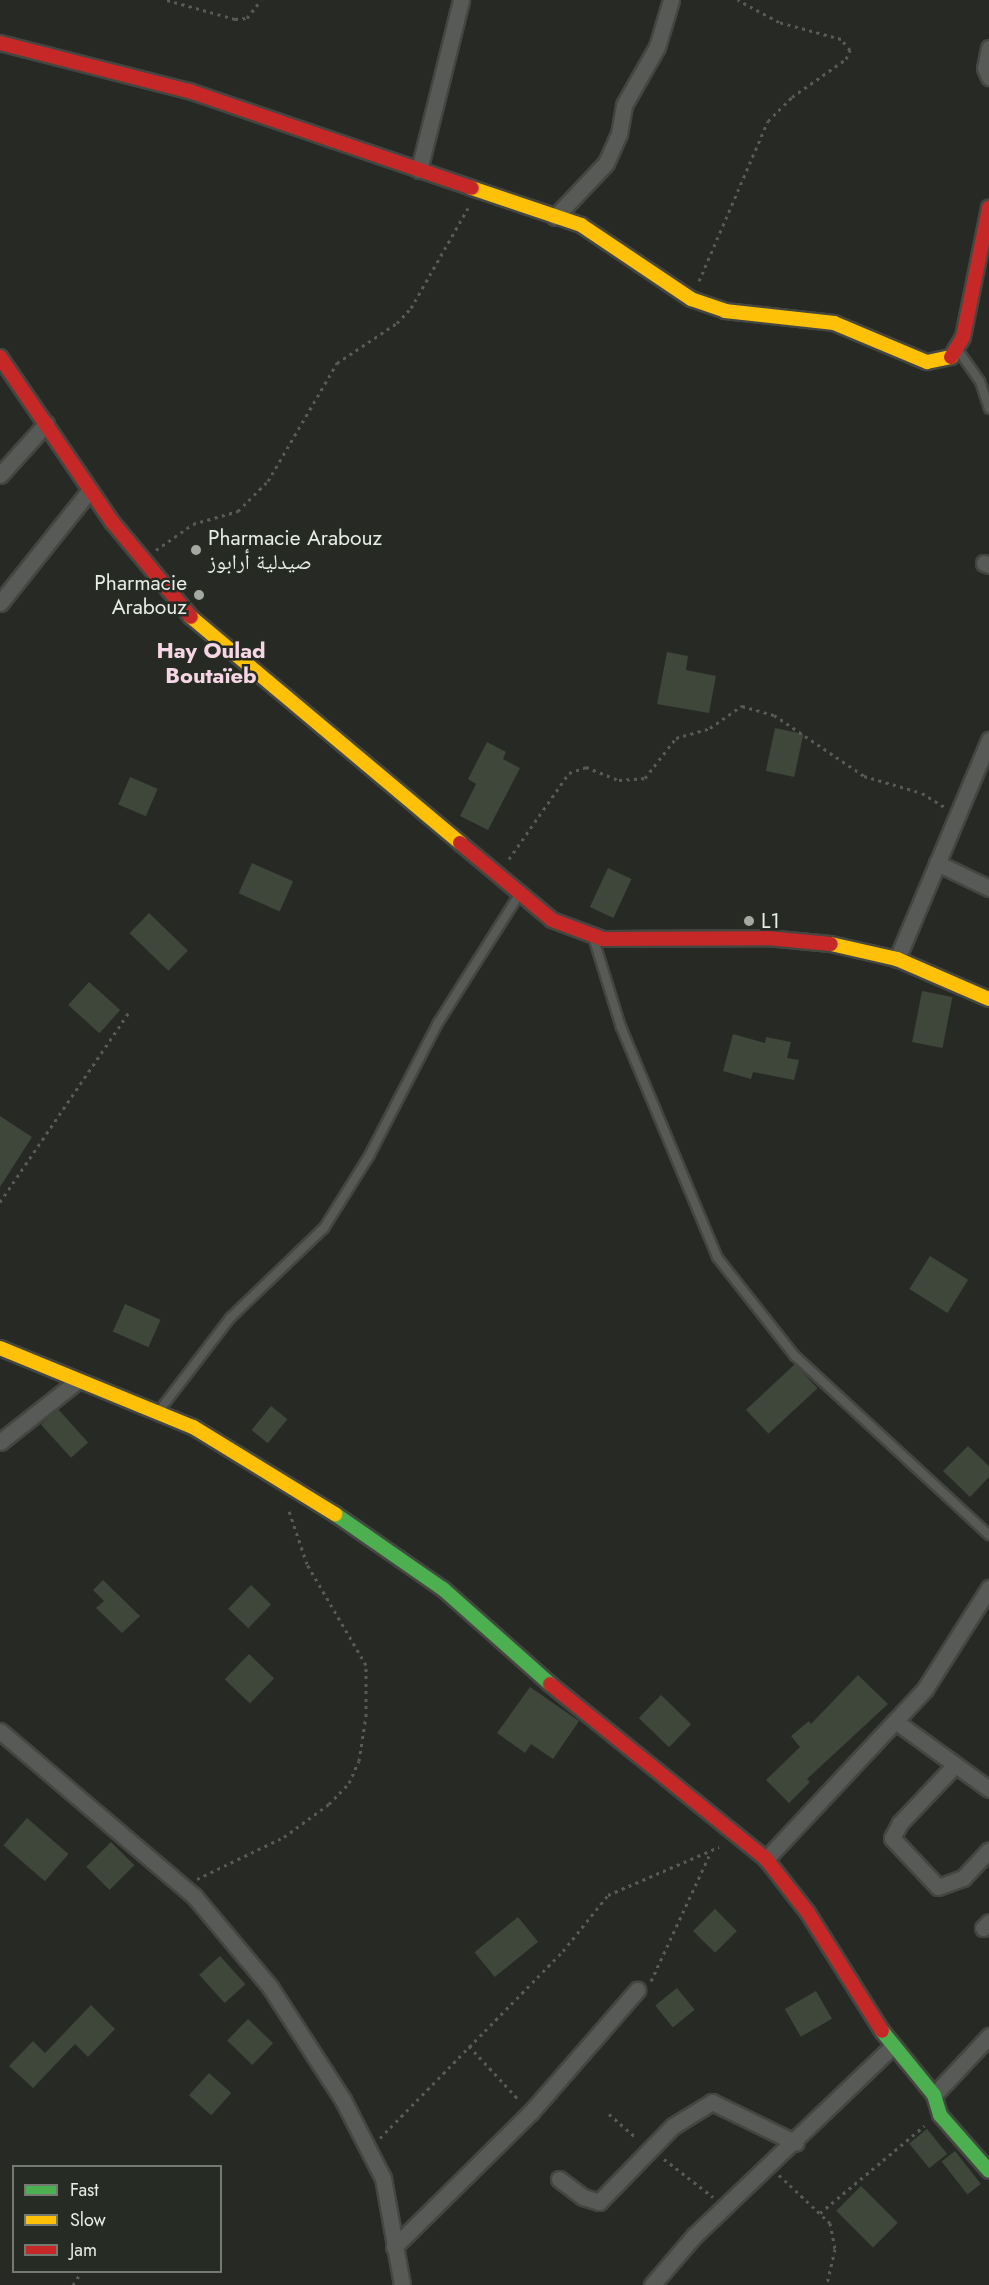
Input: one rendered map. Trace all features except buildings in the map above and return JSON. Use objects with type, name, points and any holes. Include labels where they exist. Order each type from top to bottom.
[{"type":"street","points":[[419,170],[461,0]]},
{"type":"street","points":[[555,217],[606,163],[619,134],[624,105],[657,47],[671,0]]},
{"type":"street","points":[[0,43],[189,91],[555,217],[597,235],[691,298],[724,312],[834,323],[927,362],[950,359],[957,349],[966,326],[989,208]]},
{"type":"street","points":[[989,48],[985,68],[989,77]]},
{"type":"street","points":[[0,357],[90,490],[142,560],[204,631],[497,878],[552,920],[593,936],[639,941],[767,938],[836,944],[897,959],[989,999]]},
{"type":"street","points":[[0,475],[46,424]]},
{"type":"street","points":[[0,603],[90,490]]},
{"type":"street","points":[[897,959],[937,863],[949,826],[989,741]]},
{"type":"street","points":[[937,863],[989,888]]},
{"type":"street","points":[[0,1348],[76,1382],[159,1411],[280,1479],[384,1544],[442,1589],[532,1672],[578,1702],[766,1859],[808,1913],[892,2047],[934,2095],[939,2113],[989,2171]]},
{"type":"street","points":[[0,1442],[76,1382]]},
{"type":"street","points":[[766,1859],[932,1679],[989,1588]]},
{"type":"street","points":[[895,1721],[954,1766],[989,1789]]},
{"type":"street","points":[[0,1731],[182,1885],[229,1934],[291,2016],[369,2151],[390,2198],[394,2247],[402,2285]]},
{"type":"street","points":[[954,1766],[893,1831],[896,1847],[938,1887],[963,1878],[989,1850]]},
{"type":"street","points":[[394,2247],[531,2112],[637,1990]]},
{"type":"street","points":[[934,2095],[989,2036]]},
{"type":"street","points":[[652,2285],[724,2206],[796,2143],[892,2047]]},
{"type":"street","points":[[560,2179],[583,2197],[599,2202],[672,2126],[712,2102],[796,2143]]},
{"type":"lane","points":[[957,349],[980,381],[989,409]]},
{"type":"lane","points":[[159,1411],[230,1318],[324,1228],[369,1156],[438,1023],[519,895]]},
{"type":"lane","points":[[593,936],[621,1027],[717,1257],[795,1356],[989,1535]]},
{"type":"path","points":[[166,0],[235,19],[248,18],[261,0]]},
{"type":"path","points":[[691,298],[768,122],[792,96],[846,59],[850,50],[842,39],[779,22],[738,0]]},
{"type":"path","points":[[142,560],[183,529],[237,511],[268,481],[337,363],[397,323],[411,308],[477,190]]},
{"type":"path","points":[[497,878],[570,773],[586,767],[619,780],[645,778],[676,738],[710,728],[742,706],[774,716],[864,776],[933,797],[943,805],[949,826]]},
{"type":"path","points":[[0,1202],[130,1011]]},
{"type":"path","points":[[182,1885],[231,1866],[284,1837],[329,1803],[349,1783],[359,1761],[366,1716],[366,1665],[298,1544],[280,1479]]},
{"type":"path","points":[[369,2151],[564,1951],[608,1895],[711,1850],[736,1836]]},
{"type":"path","points":[[637,1990],[655,1979],[711,1850]]},
{"type":"path","points":[[469,2046],[531,2112]]},
{"type":"path","points":[[820,2213],[939,2113]]},
{"type":"path","points":[[609,2114],[724,2206]]},
{"type":"path","points":[[769,2166],[820,2213],[834,2236],[827,2285]]},
{"type":"traffic: fast","points":[[335,1514],[443,1589],[550,1684]]},
{"type":"traffic: fast","points":[[882,2031],[934,2095],[940,2115],[989,2171]]},
{"type":"traffic: slow","points":[[472,188],[581,225],[691,299],[725,311],[834,323],[927,362],[951,357]]},
{"type":"traffic: slow","points":[[191,617],[460,843]]},
{"type":"traffic: slow","points":[[831,944],[897,959],[989,999]]},
{"type":"traffic: slow","points":[[0,1348],[193,1427],[335,1514]]},
{"type":"traffic: jam","points":[[0,43],[189,91],[472,188]]},
{"type":"traffic: jam","points":[[951,357],[963,337],[989,208]]},
{"type":"traffic: jam","points":[[0,357],[113,523],[191,617]]},
{"type":"traffic: jam","points":[[460,843],[552,920],[603,939],[767,938],[831,944]]},
{"type":"traffic: jam","points":[[550,1684],[766,1859],[808,1913],[882,2031]]},
{"type":"place","name":"Pharmacie Arabouz صيدلية أرابوز","points":[[196,550]]},
{"type":"place","name":"Pharmacie Arabouz","points":[[199,595]]},
{"type":"place","name":"L1","points":[[749,921]]},
{"type":"district","name":"Hay Oulad Boutaïeb","points":[[211,662]]}]
